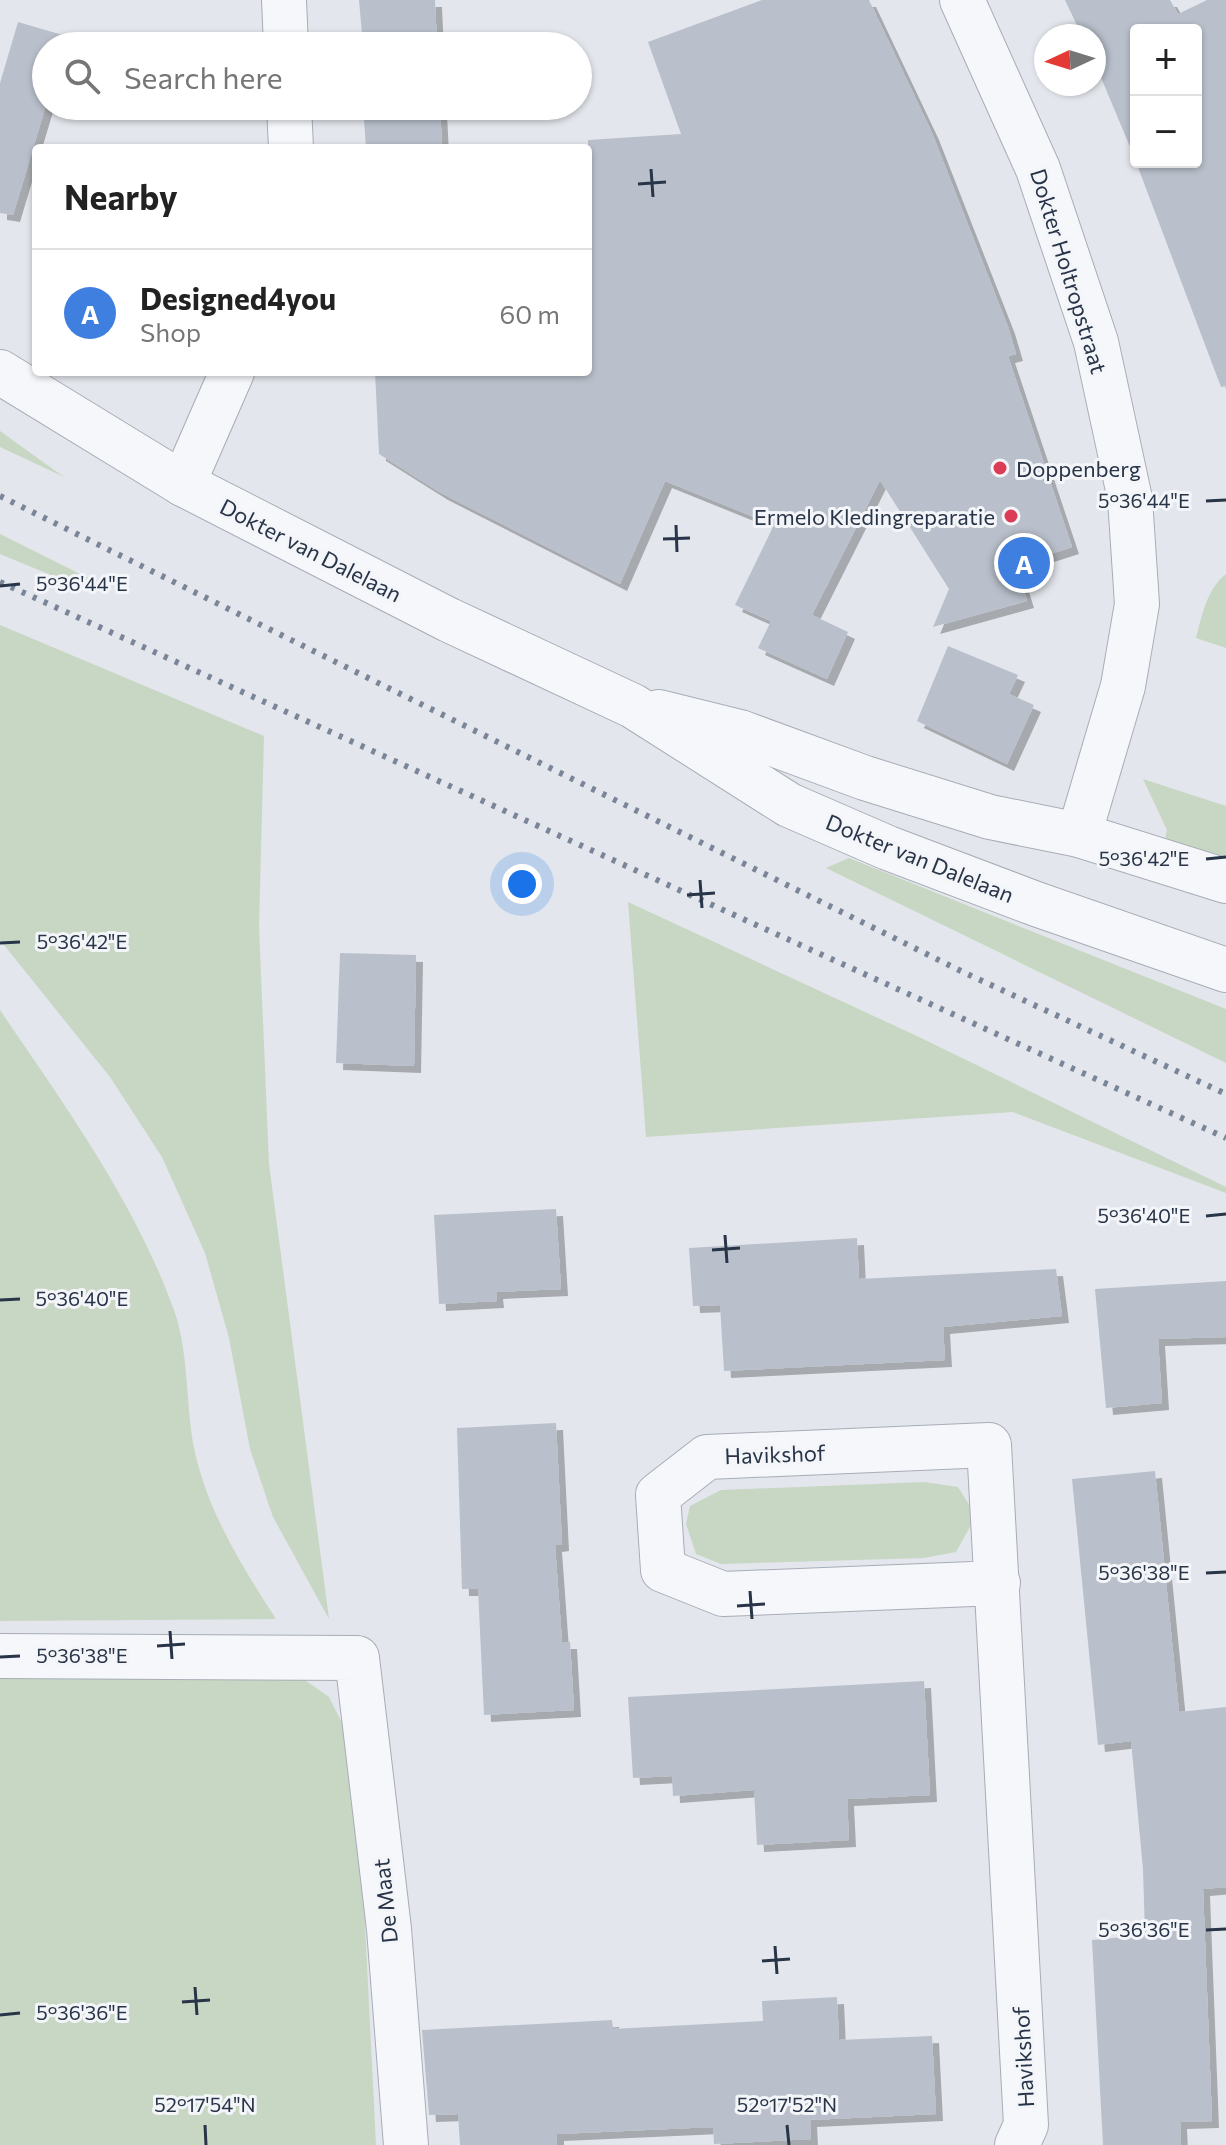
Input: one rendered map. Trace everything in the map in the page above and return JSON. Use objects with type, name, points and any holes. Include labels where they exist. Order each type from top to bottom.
[{"type":"street","points":[[284,0],[285,32]]},
{"type":"street","name":"Dokter Holtropstraat","points":[[962,0],[1038,169],[1096,342],[1130,499],[1137,604],[1123,686],[1079,835]]},
{"type":"street","points":[[290,120],[291,144]]},
{"type":"street","name":"Dokter van Dalelaan","points":[[0,372],[183,484],[449,620],[633,706],[789,805],[888,848],[1036,904],[1226,970]]},
{"type":"street","points":[[183,484],[230,376]]},
{"type":"street","name":"Dokter van Dalelaan","points":[[633,706],[740,732],[865,778],[990,817],[1079,835],[1226,881]]},
{"type":"street","name":"Havikshof","points":[[998,1583],[723,1594],[663,1570],[658,1495],[707,1457],[989,1445],[998,1583],[1026,2125],[1017,2145]]},
{"type":"street","name":"De Maat","points":[[0,1656],[357,1658],[389,1929],[406,2145]]},
{"type":"green space","points":[[0,431],[64,477],[0,447]]},
{"type":"green space","points":[[0,534],[108,588],[58,578],[0,554]]},
{"type":"green space","points":[[1226,574],[1226,648],[1196,638],[1210,595]]},
{"type":"green space","points":[[0,625],[264,736],[259,927],[269,1164],[329,1619],[273,1517],[250,1449],[229,1338],[205,1253],[162,1157],[110,1077],[0,940]]},
{"type":"green space","points":[[1143,779],[1226,806],[1226,857],[1165,839],[1167,830]]},
{"type":"green space","points":[[849,858],[1226,1009],[1226,1063],[826,868]]},
{"type":"green space","points":[[628,902],[919,1037],[1226,1187],[1226,1193],[1013,1112],[646,1137]]},
{"type":"green space","points":[[0,1010],[97,1156],[159,1272],[180,1330],[193,1439],[202,1479],[229,1541],[276,1619],[0,1621]]},
{"type":"green space","points":[[924,1482],[958,1487],[976,1516],[956,1552],[924,1558],[721,1564],[696,1554],[686,1524],[690,1506],[721,1490]]},
{"type":"green space","points":[[203,1674],[302,1678],[329,1697],[349,1737],[360,1824],[376,2145],[0,2145],[0,1678]]},
{"type":"building","points":[[359,0],[435,0],[436,32],[362,32]]},
{"type":"building","points":[[762,0],[869,0],[932,133],[1008,327],[1016,354],[1008,356],[1072,547],[1016,565],[1027,601],[933,627],[949,589],[880,480],[812,615],[848,632],[827,679],[758,648],[771,621],[735,605],[774,525],[665,481],[620,584],[441,493],[379,454],[375,376],[592,376],[592,144],[588,144],[588,140],[681,134],[648,42]]},
{"type":"building","points":[[1065,0],[1170,0],[1178,14],[1207,0],[1226,0],[1226,386],[1221,387],[1138,168],[1202,168],[1202,24],[1130,24],[1130,147],[1106,90],[1106,24],[1076,24]]},
{"type":"building","points":[[18,22],[52,32],[32,32],[32,120],[42,120],[13,215],[0,213],[0,83]]},
{"type":"building","points":[[364,120],[441,120],[442,144],[366,144]]},
{"type":"building","points":[[948,646],[1018,675],[1009,694],[1034,705],[1007,764],[917,721]]},
{"type":"building","points":[[340,953],[416,955],[414,1066],[336,1063]]},
{"type":"building","points":[[556,1209],[561,1289],[496,1292],[497,1301],[439,1304],[434,1215]]},
{"type":"building","points":[[857,1238],[859,1279],[1056,1269],[1062,1316],[943,1327],[945,1360],[724,1371],[720,1305],[693,1306],[689,1248]]},
{"type":"building","points":[[1226,1281],[1226,1337],[1158,1339],[1162,1403],[1106,1408],[1095,1289]]},
{"type":"building","points":[[556,1423],[562,1544],[555,1545],[562,1642],[570,1642],[574,1710],[484,1715],[478,1589],[462,1589],[457,1428]]},
{"type":"building","points":[[1155,1471],[1179,1712],[1226,1707],[1226,1887],[1203,1889],[1212,2121],[1180,2122],[1181,2145],[1103,2145],[1092,1940],[1145,1935],[1143,1869],[1131,1741],[1098,1745],[1072,1479]]},
{"type":"building","points":[[924,1681],[930,1795],[847,1799],[849,1840],[757,1845],[754,1790],[673,1796],[672,1776],[633,1778],[628,1697]]},
{"type":"building","points":[[837,1997],[839,2040],[932,2036],[936,2114],[810,2120],[811,2139],[714,2144],[713,2127],[557,2134],[557,2145],[460,2145],[458,2114],[429,2115],[422,2030],[612,2020],[613,2029],[763,2021],[762,2001]]},
{"type":"railway","points":[[0,496],[963,972],[1226,1094]]},
{"type":"railway","points":[[0,582],[1226,1138]]},
{"type":"place","name":"Doppenberg","points":[[1000,468]]},
{"type":"place","name":"Ermelo Kledingreparatie","points":[[1011,516]]},
{"type":"place","name":"Designed4you","points":[[1024,563]]}]
